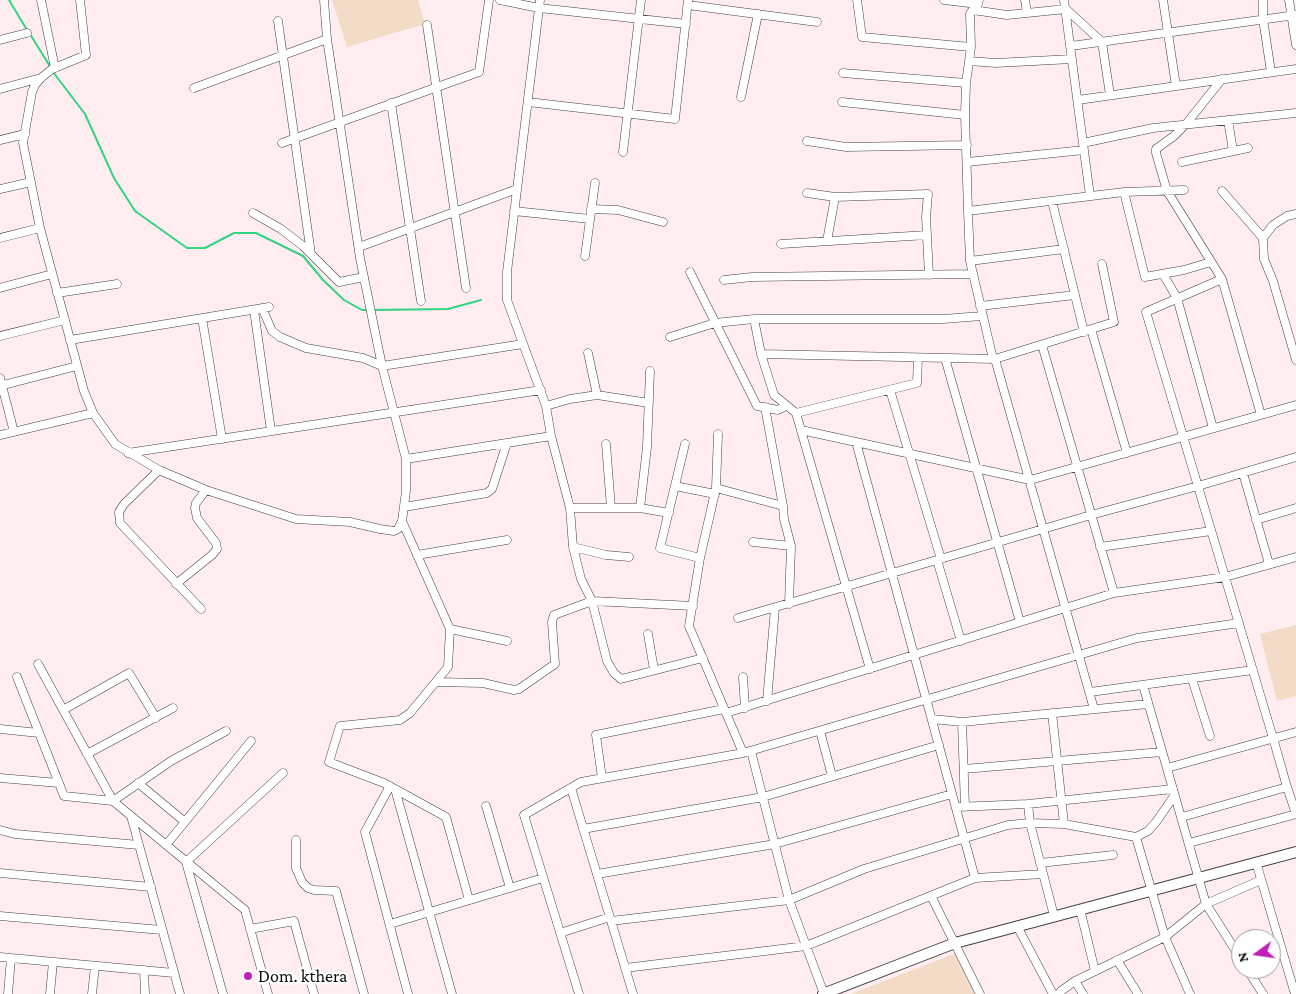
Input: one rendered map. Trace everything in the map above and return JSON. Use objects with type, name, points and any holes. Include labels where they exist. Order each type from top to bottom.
[{"type":"street","points":[[41,0],[56,68]]},
{"type":"street","points":[[0,89],[41,78],[56,68],[86,55],[80,0]]},
{"type":"street","points":[[41,78],[32,92],[23,143],[40,228],[77,366],[92,414],[115,444],[159,470],[206,490],[296,519],[350,522],[394,531],[398,529],[402,521],[406,491],[406,459],[382,366],[364,277],[327,38],[324,0]]},
{"type":"street","points":[[282,143],[480,72],[489,0]]},
{"type":"street","points":[[500,0],[686,24]]},
{"type":"street","points":[[623,152],[641,0]]},
{"type":"street","points":[[857,0],[862,37],[971,47]]},
{"type":"street","points":[[944,0],[977,5],[1007,15],[1066,9],[1102,42],[1110,95]]},
{"type":"street","points":[[1025,0],[1027,13]]},
{"type":"street","points":[[1064,0],[1090,196]]},
{"type":"street","points":[[1163,0],[1176,86]]},
{"type":"street","points":[[1263,0],[1263,20],[1271,72]]},
{"type":"street","points":[[1289,0],[1294,15],[1296,45]]},
{"type":"street","points":[[528,102],[675,119],[688,2],[817,22]]},
{"type":"street","points":[[540,4],[507,272],[507,300],[546,406],[570,508],[573,546],[581,578],[592,601],[607,661],[614,673],[621,679],[703,658]]},
{"type":"street","points":[[977,5],[970,14],[971,47],[964,115],[967,145],[970,261],[982,316],[1094,709]]},
{"type":"street","points":[[741,97],[758,14]]},
{"type":"street","points":[[1071,46],[1294,15]]},
{"type":"street","points":[[278,22],[311,254]]},
{"type":"street","points":[[427,25],[466,288]]},
{"type":"street","points":[[0,40],[27,33]]},
{"type":"street","points":[[194,88],[327,38]]},
{"type":"street","points":[[969,62],[996,64],[1072,59]]},
{"type":"street","points":[[1078,100],[1296,69]]},
{"type":"street","points":[[843,73],[966,84]]},
{"type":"street","points":[[1222,79],[1186,124],[1174,136],[1156,149],[1156,153],[1167,191],[1222,279],[1261,415]]},
{"type":"street","points":[[842,102],[964,115]]},
{"type":"street","points":[[391,104],[421,301]]},
{"type":"street","points":[[967,162],[1084,147],[1152,128],[1296,113]]},
{"type":"street","points":[[1228,120],[1233,151]]},
{"type":"street","points":[[0,140],[25,134]]},
{"type":"street","points":[[807,142],[846,147],[967,145]]},
{"type":"street","points":[[1182,162],[1248,148]]},
{"type":"street","points":[[0,190],[31,182]]},
{"type":"street","points":[[584,256],[595,182]]},
{"type":"street","points":[[359,247],[517,188]]},
{"type":"street","points":[[968,211],[1124,192],[1184,190]]},
{"type":"street","points":[[1222,191],[1263,238],[1264,260],[1273,281],[1296,360]]},
{"type":"street","points":[[1124,192],[1146,277],[1184,270],[1211,262]]},
{"type":"street","points":[[807,193],[835,197],[928,194],[926,217],[929,275]]},
{"type":"street","points":[[827,241],[835,197]]},
{"type":"street","points":[[1052,200],[1075,295],[1127,453]]},
{"type":"street","points":[[591,209],[618,210],[663,222]]},
{"type":"street","points":[[514,211],[590,219]]},
{"type":"street","points":[[253,213],[281,229],[311,254],[339,282],[364,277]]},
{"type":"street","points":[[1263,238],[1273,225],[1287,216],[1296,214]]},
{"type":"street","points":[[0,238],[40,228]]},
{"type":"street","points":[[781,244],[927,235]]},
{"type":"street","points":[[970,261],[1064,249]]},
{"type":"street","points":[[761,354],[994,359],[1114,322],[1102,264]]},
{"type":"street","points":[[690,272],[757,406],[778,410],[786,406]]},
{"type":"street","points":[[0,288],[52,274]]},
{"type":"street","points":[[724,280],[752,277],[973,274]]},
{"type":"street","points":[[1163,274],[1177,298],[1213,428]]},
{"type":"street","points":[[1189,844],[1296,814],[1286,788],[1253,670],[1146,312],[1222,279]]},
{"type":"street","points":[[57,293],[117,284]]},
{"type":"street","points":[[980,306],[1075,295]]},
{"type":"street","points":[[261,308],[272,331],[280,337],[306,348],[363,358],[382,366],[523,344]]},
{"type":"street","points":[[70,340],[261,308]]},
{"type":"street","points":[[261,308],[271,431]]},
{"type":"street","points":[[670,337],[715,323],[754,320],[942,319],[982,316]]},
{"type":"street","points":[[202,318],[222,439]]},
{"type":"street","points":[[0,336],[65,320]]},
{"type":"street","points":[[754,320],[761,354],[774,395],[796,413],[870,669]]},
{"type":"street","points":[[1042,345],[1114,593]]},
{"type":"street","points":[[588,352],[597,395]]},
{"type":"street","points":[[796,413],[917,383],[918,358]]},
{"type":"street","points":[[945,358],[1020,622]]},
{"type":"street","points":[[14,432],[1,383],[77,366]]},
{"type":"street","points":[[640,508],[647,447],[650,371]]},
{"type":"street","points":[[128,453],[541,390]]},
{"type":"street","points":[[890,390],[961,641]]},
{"type":"street","points":[[546,406],[570,399],[597,395],[649,403]]},
{"type":"street","points":[[800,430],[1030,480],[1296,405]]},
{"type":"street","points":[[765,407],[784,506],[784,519],[791,546],[789,604]]},
{"type":"street","points":[[0,435],[92,414]]},
{"type":"street","points":[[718,434],[716,491],[700,558],[689,626],[742,753]]},
{"type":"street","points":[[406,459],[552,436]]},
{"type":"street","points":[[856,442],[975,878]]},
{"type":"street","points":[[404,507],[487,493],[492,489],[507,443]]},
{"type":"street","points":[[606,444],[611,508]]},
{"type":"street","points":[[685,444],[660,548],[700,558]]},
{"type":"street","points":[[738,618],[1296,457]]},
{"type":"street","points":[[159,470],[124,504],[119,512],[120,523],[201,609]]},
{"type":"street","points":[[1243,473],[1269,564]]},
{"type":"street","points":[[675,486],[716,491],[784,506]]},
{"type":"street","points":[[176,584],[217,549],[216,543],[197,518],[194,508],[206,490]]},
{"type":"street","points":[[570,508],[640,508],[669,513]]},
{"type":"street","points":[[1256,520],[1296,508]]},
{"type":"street","points":[[402,521],[450,629],[448,667],[410,713],[400,720],[340,726],[329,762],[392,788],[446,817],[469,900]]},
{"type":"street","points":[[1100,547],[1211,531]]},
{"type":"street","points":[[417,554],[507,540]]},
{"type":"street","points":[[753,542],[791,546]]},
{"type":"street","points":[[573,546],[606,555],[629,557]]},
{"type":"street","points":[[602,778],[596,735],[745,708],[1114,593],[1225,577],[1296,556]]},
{"type":"street","points":[[436,682],[483,684],[514,690],[519,689],[555,664],[552,622],[554,615],[592,601],[693,606]]},
{"type":"street","points":[[767,701],[775,608]]},
{"type":"street","points":[[579,994],[524,815],[581,782],[751,751],[1137,638],[1239,623]]},
{"type":"street","points":[[450,629],[507,641]]},
{"type":"street","points":[[648,634],[654,670]]},
{"type":"street","points":[[38,664],[113,801],[245,910],[268,994]]},
{"type":"street","points":[[1090,692],[1253,670]]},
{"type":"street","points":[[63,710],[129,674],[156,718]]},
{"type":"street","points":[[17,677],[64,796],[113,801],[171,762],[226,731]]},
{"type":"street","points":[[743,677],[745,708]]},
{"type":"street","points":[[1192,678],[1210,736]]},
{"type":"street","points":[[1143,685],[1206,904],[1231,943]]},
{"type":"street","points":[[932,719],[962,722],[1148,704]]},
{"type":"street","points":[[87,754],[173,708]]},
{"type":"street","points":[[1052,713],[1064,824]]},
{"type":"street","points":[[962,722],[965,807]]},
{"type":"street","points":[[0,730],[39,733]]},
{"type":"street","points":[[820,731],[832,776]]},
{"type":"street","points":[[1167,768],[1296,732]]},
{"type":"street","points":[[166,845],[251,741]]},
{"type":"street","points":[[583,829],[763,797],[939,745]]},
{"type":"street","points":[[751,751],[789,900],[824,994],[955,943],[1296,852]]},
{"type":"street","points":[[964,769],[1162,752]]},
{"type":"street","points":[[186,862],[283,773]]},
{"type":"street","points":[[0,778],[59,783]]},
{"type":"street","points":[[138,783],[185,822]]},
{"type":"street","points":[[392,788],[452,994]]},
{"type":"street","points":[[392,788],[365,832],[408,994]]},
{"type":"street","points":[[571,788],[633,994]]},
{"type":"street","points":[[1182,817],[1286,788]]},
{"type":"street","points":[[956,807],[1028,804],[1174,793]]},
{"type":"street","points":[[560,932],[610,919],[789,900],[864,868],[1008,825],[1030,823],[1064,824],[1136,837],[1148,831],[1156,822],[1174,793]]},
{"type":"street","points":[[597,874],[775,844],[952,794]]},
{"type":"street","points":[[1028,804],[1030,823],[1054,916]]},
{"type":"street","points":[[486,806],[510,888]]},
{"type":"street","points":[[131,816],[180,994]]},
{"type":"street","points":[[0,830],[15,834],[139,845]]},
{"type":"street","points":[[1136,837],[1164,937],[1190,994]]},
{"type":"street","points":[[296,840],[296,868],[302,882],[308,888],[314,890],[332,889],[336,891],[364,994]]},
{"type":"street","points":[[1040,863],[1113,855]]},
{"type":"street","points":[[186,862],[223,994]]},
{"type":"street","points":[[1256,862],[1295,994]]},
{"type":"street","points":[[0,873],[150,887]]},
{"type":"street","points":[[625,968],[806,946],[975,878],[1044,874]]},
{"type":"street","points":[[390,924],[543,878]]},
{"type":"street","points":[[1060,994],[1061,991],[1075,981],[1164,937],[1206,904],[1261,880]]},
{"type":"street","points":[[931,896],[980,994]]},
{"type":"street","points":[[1080,910],[1095,971]]},
{"type":"street","points":[[0,916],[162,930]]},
{"type":"street","points":[[250,929],[294,920],[314,994]]},
{"type":"street","points":[[1017,926],[1053,994]]},
{"type":"street","points":[[0,957],[174,973]]},
{"type":"street","points":[[5,992],[11,958]]},
{"type":"street","points":[[1117,960],[1138,994]]},
{"type":"street","points":[[50,994],[54,962]]},
{"type":"street","points":[[92,994],[95,966]]},
{"type":"street","points":[[144,970],[145,994]]},
{"type":"street","points":[[1254,979],[1263,994]]},
{"type":"street","points":[[1075,981],[1083,994]]},
{"type":"shaded area","points":[[332,0],[418,0],[425,24],[347,47]]},
{"type":"shaded area","points":[[1296,625],[1296,696],[1277,701],[1260,634]]},
{"type":"shaded area","points":[[956,953],[975,994],[851,994]]},
{"type":"waterway","points":[[9,0],[27,30]]},
{"type":"waterway","points":[[30,34],[51,68]]},
{"type":"waterway","points":[[53,72],[85,114],[114,178],[135,211],[187,248],[205,248],[234,233],[256,233],[303,256],[323,280],[344,300],[362,310],[369,310]]},
{"type":"waterway","points":[[373,310],[448,309],[481,300]]},
{"type":"place","name":"Dom. kthera","points":[[248,976]]}]
